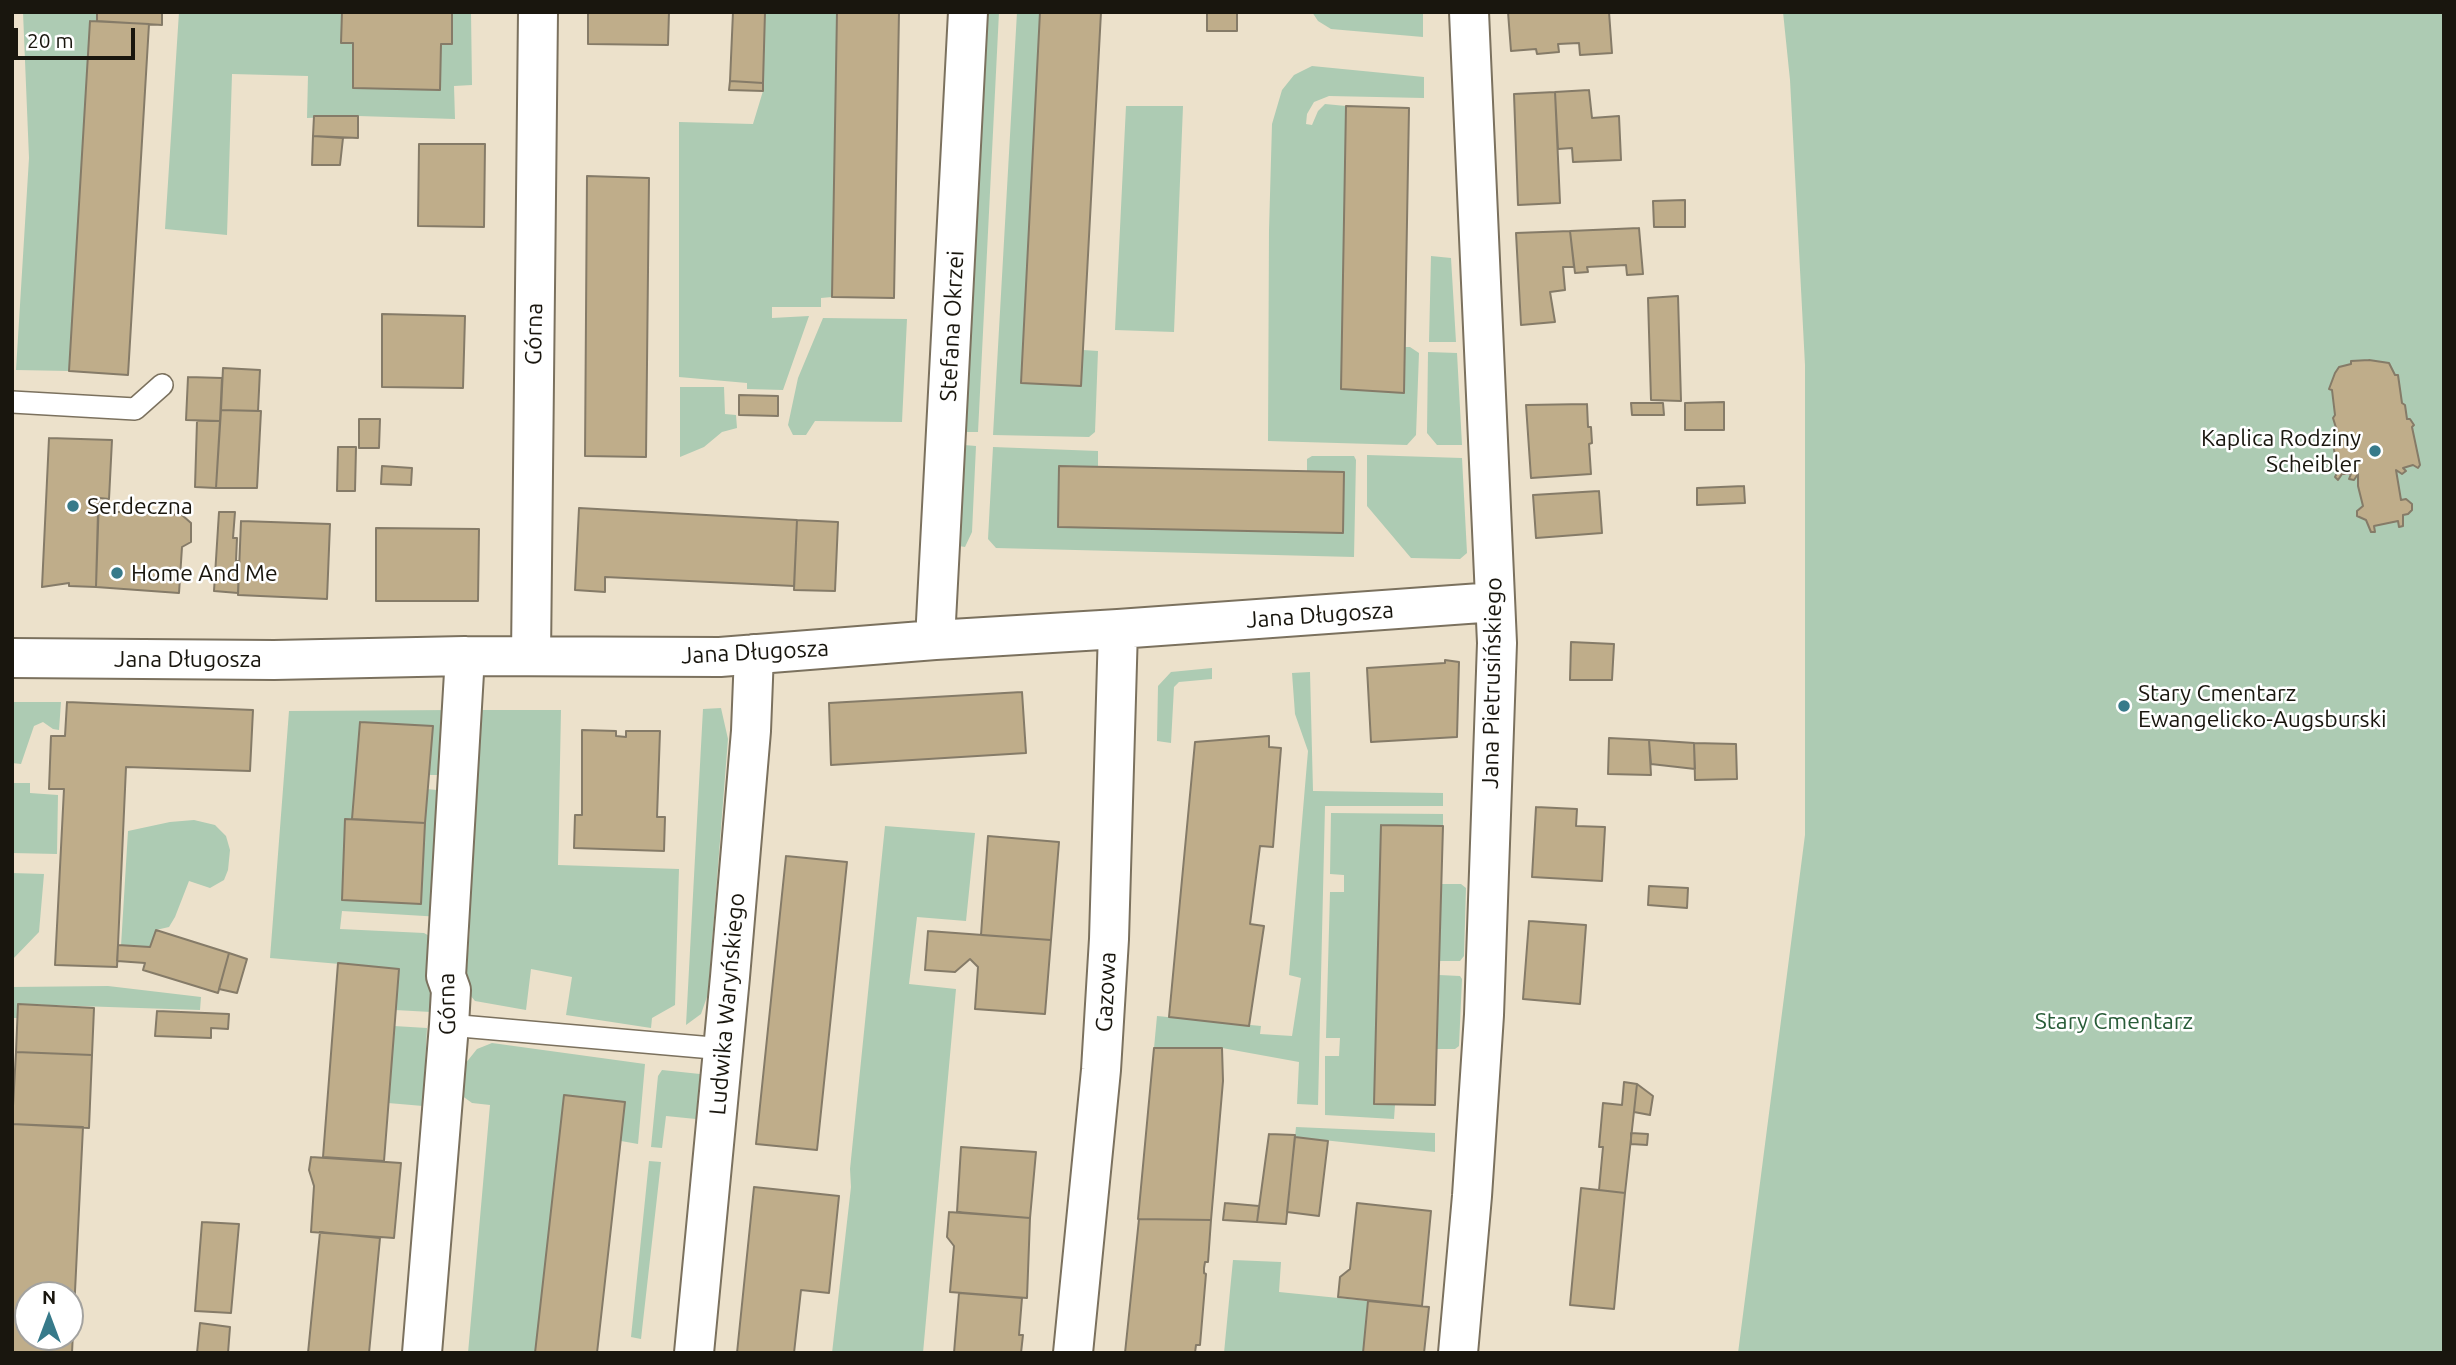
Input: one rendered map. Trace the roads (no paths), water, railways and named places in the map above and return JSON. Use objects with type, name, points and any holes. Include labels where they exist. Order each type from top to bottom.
[{"type":"street","name":"Górna","points":[[531,656],[538,12]]},
{"type":"street","name":"Stefana Okrzei","points":[[935,639],[968,12]]},
{"type":"street","name":"Jana Pietrusińskiego","points":[[1458,1353],[1485,1015],[1497,643],[1469,12]]},
{"type":"street","name":"Jana Długosza","points":[[12,658],[274,660],[466,656],[720,657],[935,639],[1495,602]]},
{"type":"street","name":"Gazowa","points":[[1073,1353],[1102,1060],[1109,939],[1118,629]]},
{"type":"street","name":"Ludwika Waryńskiego","points":[[694,1353],[724,1049],[751,730],[754,654]]},
{"type":"street","name":"Górna","points":[[422,1353],[449,1025],[450,990],[446,976],[466,656]]},
{"type":"lane","points":[[12,402],[135,409],[162,385]]},
{"type":"lane","points":[[449,1025],[724,1049]]},
{"type":"place","name":"Kaplica Rodziny Scheibler","points":[[2375,451]]},
{"type":"place","name":"Serdeczna","points":[[73,506]]},
{"type":"place","name":"Home And Me","points":[[117,573]]},
{"type":"place","name":"Stary Cmentarz Ewangelicko-Augsburski","points":[[2124,706]]},
{"type":"park label","name":"Stary Cmentarz","points":[[2114,1021]]}]
